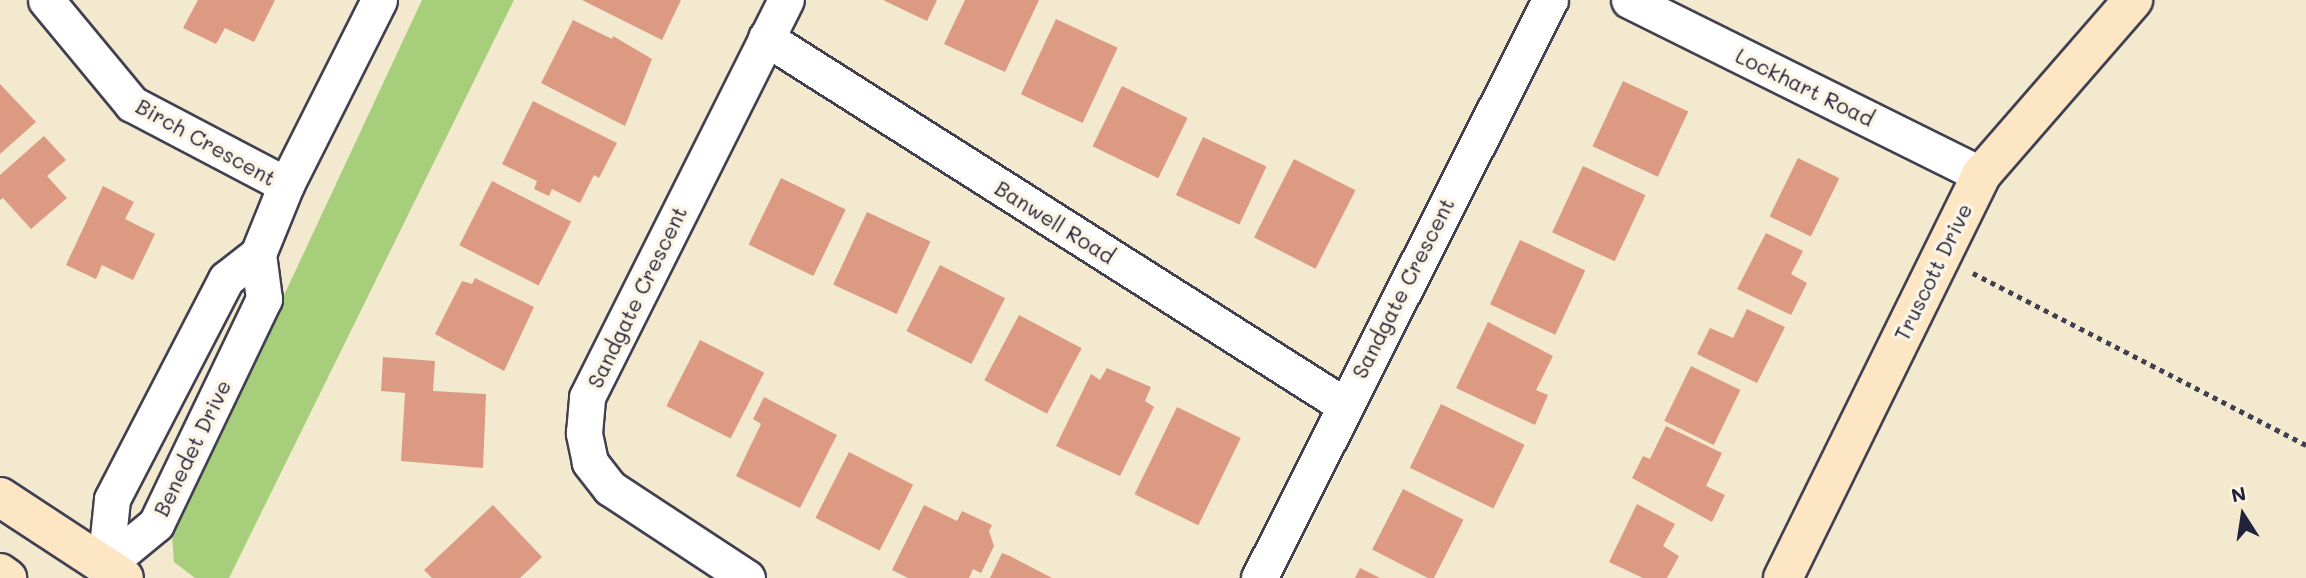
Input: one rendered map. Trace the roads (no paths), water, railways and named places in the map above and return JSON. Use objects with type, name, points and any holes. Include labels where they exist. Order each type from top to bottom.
[{"type":"street","name":"Birch Crescent","points":[[46,0],[132,104],[286,185]]},
{"type":"street","name":"Benedet Drive","points":[[109,574],[156,524],[264,299],[258,254],[286,185],[379,0]]},
{"type":"street","name":"Sandgate Crescent","points":[[747,578],[610,488],[590,462],[584,433],[587,397],[786,0]]},
{"type":"street","name":"Sandgate Crescent","points":[[1259,578],[1550,0]]},
{"type":"street","name":"Lockhart Road","points":[[1629,0],[1981,175]]},
{"type":"street","name":"Truscott Drive","points":[[1783,578],[1981,175],[2133,0]]},
{"type":"street","name":"Banwell Road","points":[[766,38],[1344,405]]},
{"type":"street","name":"Benedet Drive","points":[[109,574],[112,499],[226,279],[258,254]]},
{"type":"street","points":[[0,497],[109,574]]},
{"type":"street","points":[[0,573],[7,578]]}]
